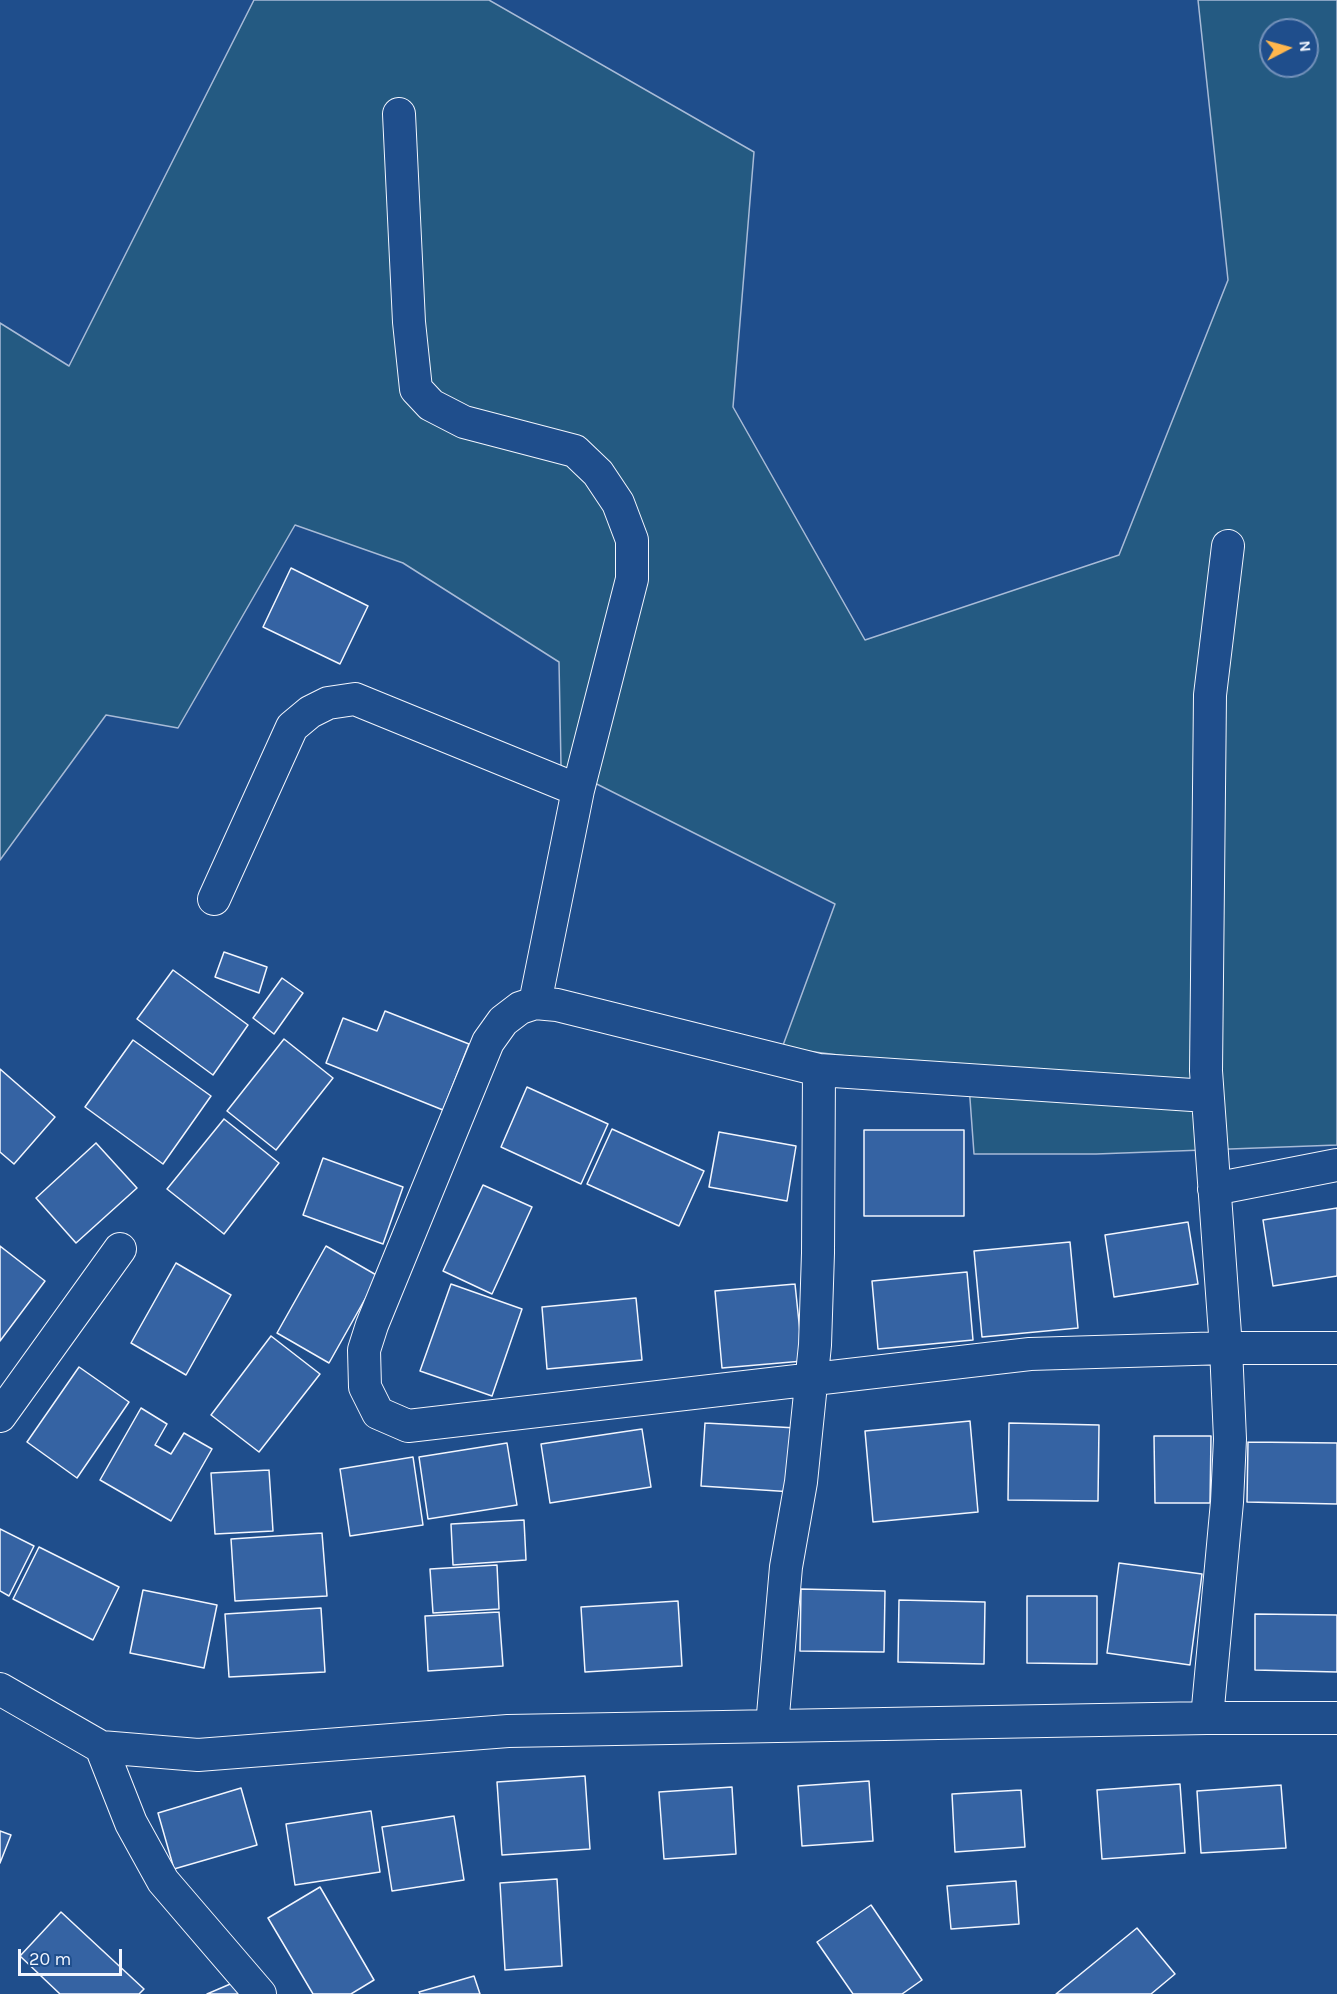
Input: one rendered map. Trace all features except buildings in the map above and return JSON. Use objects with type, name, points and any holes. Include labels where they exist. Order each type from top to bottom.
[{"type":"street","points":[[399,114],[409,322],[416,389],[431,405],[464,422],[575,451],[598,473],[618,503],[632,540],[632,579],[578,790],[535,1003]]},
{"type":"street","points":[[1207,1718],[1227,1502],[1230,1439],[1226,1348],[1207,1096],[1207,834],[1210,695],[1228,546]]},
{"type":"street","points":[[214,899],[292,727],[309,712],[328,703],[355,699],[578,790]]},
{"type":"street","points":[[1207,1096],[819,1070],[557,1005],[535,1003],[520,1008],[502,1021],[488,1042],[372,1325],[364,1350],[365,1387],[378,1413],[408,1426],[1030,1354],[1226,1348],[1337,1348]]},
{"type":"street","points":[[772,1726],[786,1567],[801,1482],[812,1378],[817,1304],[819,1070]]},
{"type":"street","points":[[1214,1189],[1337,1164]]},
{"type":"street","points":[[0,1416],[120,1249]]},
{"type":"street","points":[[0,1689],[101,1747],[198,1755],[508,1731],[1207,1718],[1337,1718]]},
{"type":"street","points":[[101,1747],[131,1823],[163,1881],[260,1994]]},
{"type":"shaded area","points":[[254,0],[489,0],[754,152],[733,407],[865,640],[1119,555],[1228,280],[1198,0],[1337,0],[1337,1145],[1096,1154],[974,1154],[968,1071],[782,1048],[835,904],[561,766],[559,662],[403,563],[295,525],[178,728],[106,715],[0,860],[0,323],[69,366]]}]
